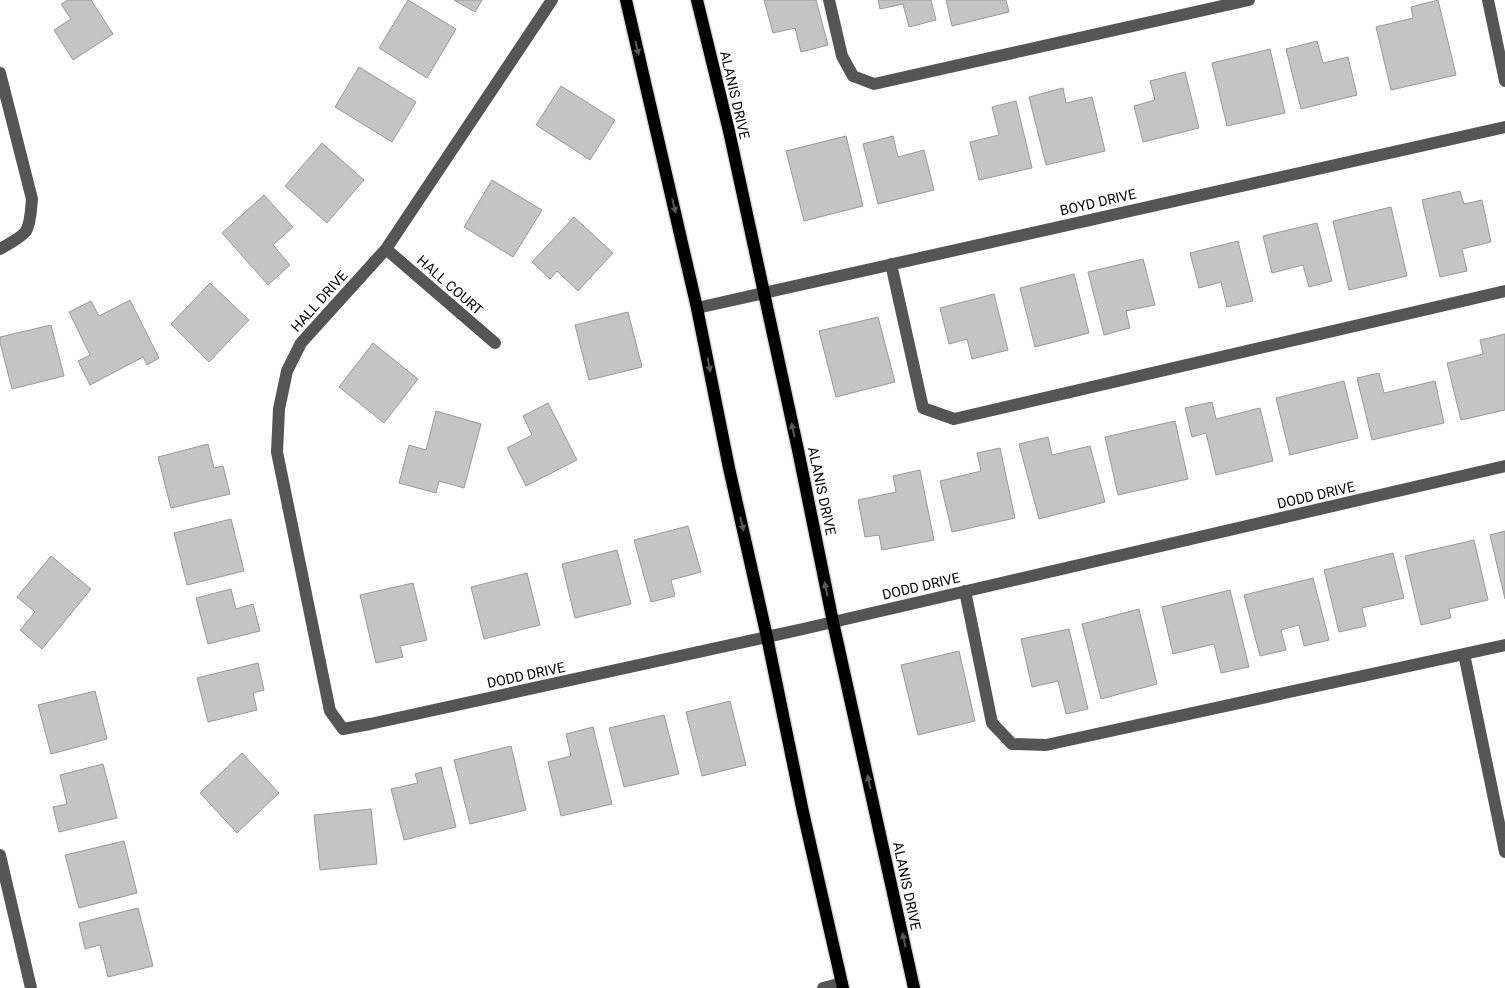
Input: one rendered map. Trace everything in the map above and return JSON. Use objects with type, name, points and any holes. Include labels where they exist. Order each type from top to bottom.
[{"type":"main road","points":[[626,0],[697,308],[729,468],[767,637],[803,812],[843,985]]},
{"type":"main road","name":"ALANIS DRIVE","points":[[697,0],[729,131],[833,622],[914,988]]},
{"type":"street","name":"HALL DRIVE","points":[[343,729],[330,711],[277,452],[279,409],[287,370],[301,343],[386,249],[552,0]]},
{"type":"street","points":[[829,0],[842,56],[853,76],[874,84],[1249,0]]},
{"type":"street","points":[[1488,0],[1505,81]]},
{"type":"street","points":[[0,73],[32,199],[26,231],[10,244],[0,249]]},
{"type":"street","name":"BOYD DRIVE","points":[[697,308],[1505,127]]},
{"type":"street","name":"HALL COURT","points":[[386,249],[494,343]]},
{"type":"street","points":[[890,264],[923,408],[954,419],[1505,291]]},
{"type":"street","name":"DODD DRIVE","points":[[343,729],[767,637],[1505,466]]},
{"type":"street","points":[[965,591],[992,723],[1012,744],[1046,745],[1505,644]]},
{"type":"street","points":[[1464,654],[1505,852]]},
{"type":"street","points":[[0,855],[31,988]]},
{"type":"street","points":[[823,988],[843,985]]},
{"type":"building","points":[[68,0],[91,0],[113,34],[73,60],[54,30],[71,19],[61,4]]},
{"type":"building","points":[[408,0],[456,29],[427,78],[379,48]]},
{"type":"building","points":[[454,0],[482,0],[475,12]]},
{"type":"building","points":[[764,0],[816,0],[828,45],[801,52],[795,28],[773,33]]},
{"type":"building","points":[[878,0],[931,0],[936,20],[909,27],[903,4],[880,9]]},
{"type":"building","points":[[946,0],[1006,0],[1009,12],[952,26]]},
{"type":"building","points":[[1438,0],[1456,75],[1391,90],[1376,27],[1413,18],[1411,7]]},
{"type":"building","points":[[1317,41],[1323,63],[1348,57],[1357,95],[1301,109],[1286,49]]},
{"type":"building","points":[[1270,49],[1285,113],[1227,126],[1212,63]]},
{"type":"building","points":[[359,67],[416,102],[392,142],[335,107]]},
{"type":"building","points":[[1185,72],[1199,128],[1143,142],[1134,106],[1155,100],[1150,81]]},
{"type":"building","points":[[561,86],[615,120],[590,160],[536,125]]},
{"type":"building","points":[[1063,88],[1066,103],[1092,97],[1105,151],[1046,165],[1029,97]]},
{"type":"building","points":[[1016,101],[1032,168],[979,180],[970,142],[999,135],[992,107]]},
{"type":"building","points":[[846,136],[863,206],[804,221],[786,151]]},
{"type":"building","points":[[893,136],[898,157],[924,150],[934,190],[878,204],[863,144]]},
{"type":"building","points":[[322,143],[364,180],[327,223],[285,186]]},
{"type":"building","points":[[492,180],[542,210],[513,257],[464,227]]},
{"type":"building","points":[[1460,191],[1464,204],[1482,200],[1491,242],[1462,249],[1467,271],[1440,277],[1422,200]]},
{"type":"building","points":[[264,195],[293,227],[273,245],[290,265],[268,285],[222,233]]},
{"type":"building","points":[[1391,207],[1407,276],[1349,290],[1333,221]]},
{"type":"building","points":[[574,217],[613,253],[578,291],[557,271],[550,279],[532,262]]},
{"type":"building","points":[[1317,223],[1332,281],[1309,287],[1303,265],[1272,273],[1263,236]]},
{"type":"building","points":[[1238,241],[1253,301],[1227,307],[1221,282],[1199,288],[1190,253]]},
{"type":"building","points":[[1143,259],[1155,305],[1126,311],[1130,328],[1104,335],[1088,272]]},
{"type":"building","points":[[1074,274],[1089,333],[1035,347],[1020,288]]},
{"type":"building","points":[[210,283],[249,320],[209,362],[171,324]]},
{"type":"building","points":[[994,294],[1008,350],[972,359],[967,339],[949,344],[940,308]]},
{"type":"building","points":[[130,300],[159,358],[147,365],[143,357],[90,385],[78,361],[90,355],[69,312],[91,301],[99,316]]},
{"type":"building","points":[[628,312],[642,367],[589,380],[575,325]]},
{"type":"building","points":[[878,317],[895,382],[836,397],[819,331]]},
{"type":"building","points":[[51,325],[64,376],[12,389],[0,337]]},
{"type":"building","points":[[1505,334],[1505,410],[1461,420],[1447,363],[1483,354],[1480,340]]},
{"type":"building","points":[[373,343],[418,379],[384,423],[339,387]]},
{"type":"building","points":[[1379,373],[1384,393],[1435,381],[1444,423],[1372,440],[1357,378]]},
{"type":"building","points":[[1344,381],[1358,438],[1290,455],[1276,398]]},
{"type":"building","points":[[1212,402],[1216,419],[1260,408],[1273,461],[1216,475],[1206,433],[1192,437],[1185,408]]},
{"type":"building","points":[[548,403],[577,460],[526,486],[507,448],[532,435],[523,416]]},
{"type":"building","points":[[436,411],[481,424],[464,488],[439,481],[436,493],[399,483],[409,445],[426,450]]},
{"type":"building","points":[[1175,421],[1188,479],[1118,495],[1105,437]]},
{"type":"building","points":[[1048,437],[1052,455],[1090,446],[1105,502],[1039,519],[1019,444]]},
{"type":"building","points":[[208,444],[214,468],[223,466],[230,494],[171,508],[158,457]]},
{"type":"building","points":[[1000,448],[1015,518],[952,532],[940,481],[981,471],[977,453]]},
{"type":"building","points":[[920,470],[934,540],[882,550],[879,535],[865,537],[858,500],[896,492],[893,476]]},
{"type":"building","points":[[231,519],[244,571],[187,585],[174,533]]},
{"type":"building","points":[[688,526],[701,572],[671,580],[675,596],[651,602],[634,540]]},
{"type":"building","points":[[1505,531],[1505,599],[1490,535]]},
{"type":"building","points":[[1474,540],[1488,600],[1449,609],[1451,618],[1421,625],[1405,556]]},
{"type":"building","points":[[617,550],[631,604],[575,618],[562,564]]},
{"type":"building","points":[[1393,553],[1404,598],[1362,608],[1366,626],[1339,632],[1324,570]]},
{"type":"building","points":[[51,556],[91,589],[42,649],[20,630],[35,612],[17,597]]},
{"type":"building","points":[[527,573],[540,625],[484,639],[471,587]]},
{"type":"building","points":[[1313,578],[1329,640],[1304,646],[1299,625],[1281,630],[1286,650],[1260,656],[1244,595]]},
{"type":"building","points":[[413,583],[427,640],[400,646],[403,657],[376,663],[360,595]]},
{"type":"building","points":[[231,589],[236,609],[253,604],[260,631],[208,644],[196,598]]},
{"type":"building","points":[[1230,590],[1249,667],[1221,673],[1214,644],[1173,654],[1162,607]]},
{"type":"building","points":[[1139,609],[1157,684],[1101,699],[1082,624]]},
{"type":"building","points":[[1069,629],[1088,709],[1066,714],[1058,681],[1032,687],[1021,639]]},
{"type":"building","points":[[959,651],[975,721],[918,735],[901,665]]},
{"type":"building","points":[[258,663],[264,690],[253,693],[257,710],[208,722],[197,678]]},
{"type":"building","points":[[95,691],[107,739],[51,754],[38,705]]},
{"type":"building","points":[[730,701],[746,765],[702,776],[686,712]]},
{"type":"building","points":[[664,715],[679,774],[624,787],[609,728]]},
{"type":"building","points":[[593,727],[612,804],[561,816],[548,762],[571,756],[566,734]]},
{"type":"building","points":[[511,746],[526,810],[470,824],[454,760]]},
{"type":"building","points":[[242,753],[279,793],[237,833],[200,793]]},
{"type":"building","points":[[103,764],[117,818],[59,832],[53,807],[67,804],[60,775]]},
{"type":"building","points":[[441,767],[456,827],[404,840],[391,789],[418,783],[415,774]]},
{"type":"building","points":[[371,809],[377,864],[320,870],[314,815]]},
{"type":"building","points":[[124,841],[137,893],[79,908],[65,855]]},
{"type":"building","points":[[138,908],[153,966],[108,977],[100,945],[85,949],[79,923]]}]
